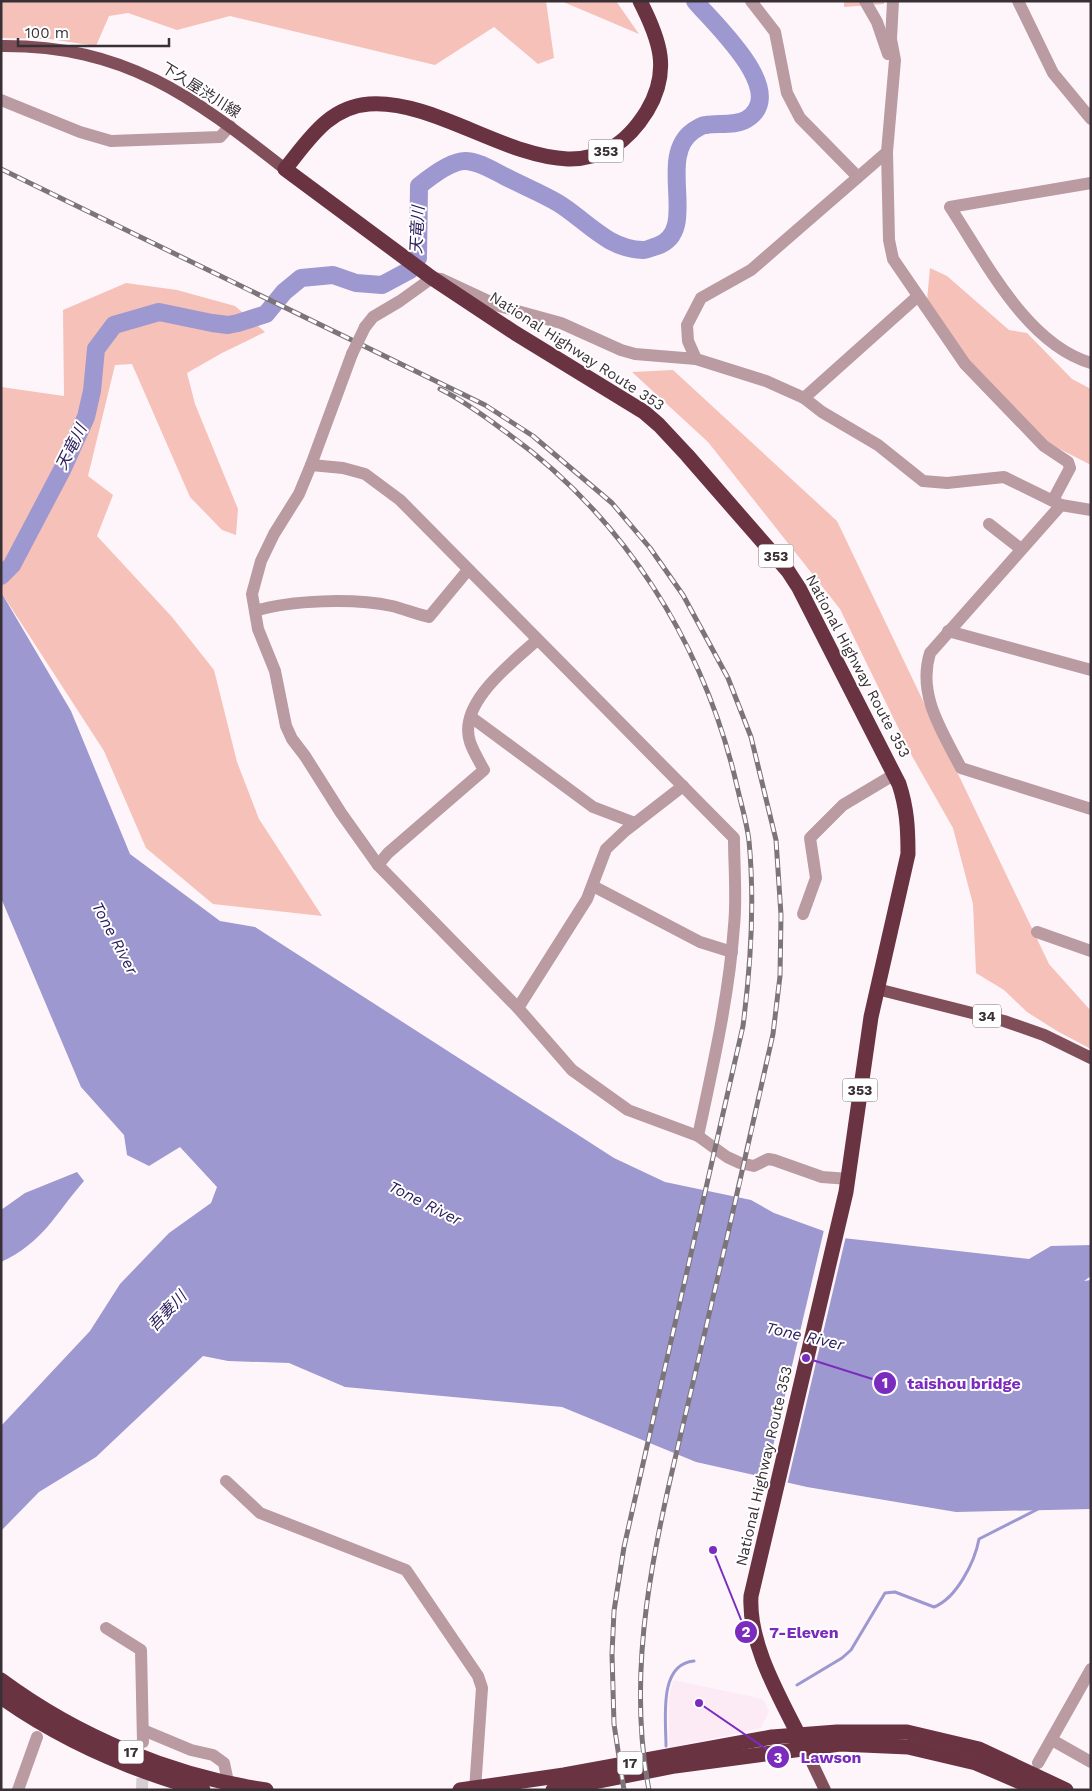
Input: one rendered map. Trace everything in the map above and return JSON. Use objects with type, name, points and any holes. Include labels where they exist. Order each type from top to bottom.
[{"type":"highway","name":"353","points":[[285,169],[321,125],[343,111],[367,104],[406,106],[532,154],[555,160],[576,160],[606,151],[616,146],[640,121],[654,98],[660,81],[661,67],[656,38],[640,1]]},
{"type":"highway","name":"National Highway Route 353","points":[[285,169],[427,274],[515,333],[627,401],[652,418],[671,437],[788,571],[895,774],[906,806],[908,854],[877,989],[858,1101],[847,1186],[770,1524],[751,1596],[752,1630],[760,1653],[802,1741]]},
{"type":"highway","name":"17","points":[[1,1680],[41,1707],[78,1728],[130,1752],[227,1787],[266,1790]]},
{"type":"highway","name":"17","points":[[1,1697],[36,1729],[93,1752],[202,1790]]},
{"type":"highway","name":"17","points":[[553,1790],[802,1741],[837,1732],[907,1732],[979,1749],[1066,1790]]},
{"type":"highway","name":"17","points":[[470,1789],[802,1741],[908,1746],[976,1763],[1039,1790]]},
{"type":"main road","name":"下久屋渋川線","points":[[1,46],[56,48],[101,57],[163,83],[230,126],[285,169]]},
{"type":"main road","name":"34","points":[[877,989],[1004,1021],[1044,1035],[1091,1058]]},
{"type":"main road","points":[[802,1741],[824,1790]]},
{"type":"street","points":[[751,1],[774,32],[788,93],[800,118],[858,177]]},
{"type":"street","points":[[865,1],[877,22],[894,71]]},
{"type":"street","points":[[893,1],[891,39],[895,60],[887,152],[890,240],[893,259],[965,364],[1044,446],[1068,462],[1070,468],[1057,502],[1021,549],[930,652],[925,680],[931,710],[961,768],[1091,809]]},
{"type":"street","points":[[1018,1],[1053,73],[1091,119]]},
{"type":"street","points":[[1,100],[80,132],[111,141],[220,137],[230,126]]},
{"type":"street","points":[[696,359],[688,341],[687,325],[701,298],[751,270],[887,152]]},
{"type":"street","points":[[1091,183],[950,207],[1018,309],[1055,346],[1091,363]]},
{"type":"street","points":[[847,1186],[774,1160],[768,1160],[754,1166],[740,1164],[726,1157],[698,1136],[637,1115],[616,1102],[572,1070],[518,1008],[378,865],[341,813],[305,756],[292,740],[286,726],[275,671],[258,629],[252,594],[262,561],[274,534],[299,494],[352,354],[365,327],[373,316],[427,274],[452,282],[499,306],[561,323],[621,350],[635,354],[696,359],[766,381],[804,398],[822,412],[878,446],[923,480],[947,483],[1004,477],[1057,502],[1091,510]]},
{"type":"street","points":[[804,398],[918,296]]},
{"type":"street","points":[[311,466],[342,468],[365,474],[400,500],[734,838],[735,924],[732,952],[718,1038],[698,1136]]},
{"type":"street","points":[[989,524],[1021,549]]},
{"type":"street","points":[[255,611],[275,605],[352,602],[392,606],[428,617],[468,570]]},
{"type":"street","points":[[948,630],[1091,670]]},
{"type":"street","points":[[378,865],[388,853],[484,770],[470,741],[471,717],[492,679],[537,640]]},
{"type":"street","points":[[471,717],[593,807],[635,823]]},
{"type":"street","points":[[803,914],[816,878],[810,838],[843,805],[895,774]]},
{"type":"street","points":[[518,1008],[587,899],[606,849],[635,823],[683,786]]},
{"type":"street","points":[[593,886],[700,942],[732,952]]},
{"type":"street","points":[[1037,932],[1091,951]]},
{"type":"street","points":[[226,1481],[260,1513],[406,1570],[478,1676],[482,1688],[470,1789]]},
{"type":"street","points":[[106,1628],[141,1650],[143,1736],[213,1755],[224,1764],[227,1787]]},
{"type":"street","points":[[1038,1763],[1087,1684],[1091,1669]]},
{"type":"street","points":[[18,1790],[36,1729]]},
{"type":"street","points":[[1052,1740],[1091,1762]]},
{"type":"shaded area","points":[[1,1],[546,1],[554,58],[538,64],[494,27],[435,65],[230,16],[177,30],[128,13],[109,16],[96,46],[50,39],[1,38]]},
{"type":"shaded area","points":[[561,1],[616,1],[639,34]]},
{"type":"shaded area","points":[[844,1],[884,1],[884,4],[844,7]]},
{"type":"shaded area","points":[[930,268],[947,276],[1009,330],[1027,333],[1072,379],[1091,389],[1091,465],[1044,441],[972,365],[927,300]]},
{"type":"shaded area","points":[[126,283],[177,290],[235,306],[265,332],[187,373],[195,404],[238,509],[236,535],[222,530],[190,497],[132,364],[115,365],[88,476],[113,495],[97,536],[172,617],[214,670],[237,762],[259,819],[322,916],[213,904],[146,848],[104,751],[1,592],[1,387],[64,396],[63,310]]},
{"type":"shaded area","points":[[673,370],[837,521],[1049,964],[1091,1011],[1091,1049],[1027,1012],[1004,990],[976,973],[973,904],[953,828],[912,756],[840,609],[708,442],[632,372]]},
{"type":"shaded area","points":[[673,1680],[763,1699],[769,1711],[761,1728],[669,1748],[669,1697]]},
{"type":"water","points":[[1,592],[71,711],[130,854],[220,921],[255,927],[614,1158],[665,1182],[751,1200],[774,1213],[843,1238],[1029,1259],[1051,1246],[1091,1245],[1091,1276],[1084,1281],[1091,1280],[1091,1509],[956,1512],[807,1487],[696,1462],[562,1407],[345,1387],[289,1363],[228,1361],[203,1356],[96,1457],[39,1492],[1,1531],[1,1426],[90,1331],[120,1284],[169,1233],[211,1203],[217,1187],[180,1147],[149,1166],[127,1155],[124,1135],[81,1087],[1,898]]},
{"type":"water","points":[[77,1172],[84,1181],[48,1226],[28,1246],[1,1262],[1,1210],[25,1193]]},
{"type":"pier","points":[[824,1230],[846,1236],[787,1485],[765,1480]]},
{"type":"waterway","name":"天竜川","points":[[1,576],[12,565],[62,470],[86,417],[92,391],[96,349],[114,325],[159,312],[212,323],[228,325],[238,323],[266,314],[284,292],[301,278],[333,275],[356,283],[382,285],[410,270],[418,258],[419,186],[441,170],[465,161],[480,164],[558,203],[618,245],[645,250],[657,246],[670,238],[676,226],[678,210],[678,158],[682,143],[693,131],[702,126],[732,123],[747,119],[758,107],[760,92],[744,58],[695,1]]},
{"type":"waterway","points":[[797,1685],[842,1658],[851,1650],[885,1593],[895,1592],[934,1607],[950,1596],[964,1578],[974,1558],[979,1539],[1040,1508]]},
{"type":"waterway","points":[[666,1746],[665,1708],[669,1682],[674,1672],[682,1664],[694,1661]]},
{"type":"tunnel","points":[[142,1790],[143,1762]]},
{"type":"railway","points":[[1,169],[485,405],[533,436],[612,503],[650,548],[683,595],[728,678],[751,737],[776,840],[781,915],[780,976],[773,1034],[671,1476],[650,1580],[640,1685],[642,1737],[649,1790]]},
{"type":"railway","points":[[440,389],[480,413],[546,464],[586,501],[621,542],[653,586],[680,633],[703,682],[722,733],[737,786],[749,841],[752,887],[751,934],[743,1026],[624,1547],[614,1611],[612,1654],[614,1724],[624,1790]]},
{"type":"place","name":"taishou bridge","points":[[806,1358]]},
{"type":"place","name":"7-Eleven","points":[[713,1550]]},
{"type":"place","name":"Lawson","points":[[699,1703]]},
{"type":"water label","name":"Tone River","points":[[115,938]]},
{"type":"water label","name":"Tone River","points":[[425,1203]]},
{"type":"water label","name":"吾妻川","points":[[167,1311]]},
{"type":"water label","name":"Tone River","points":[[805,1336]]}]
